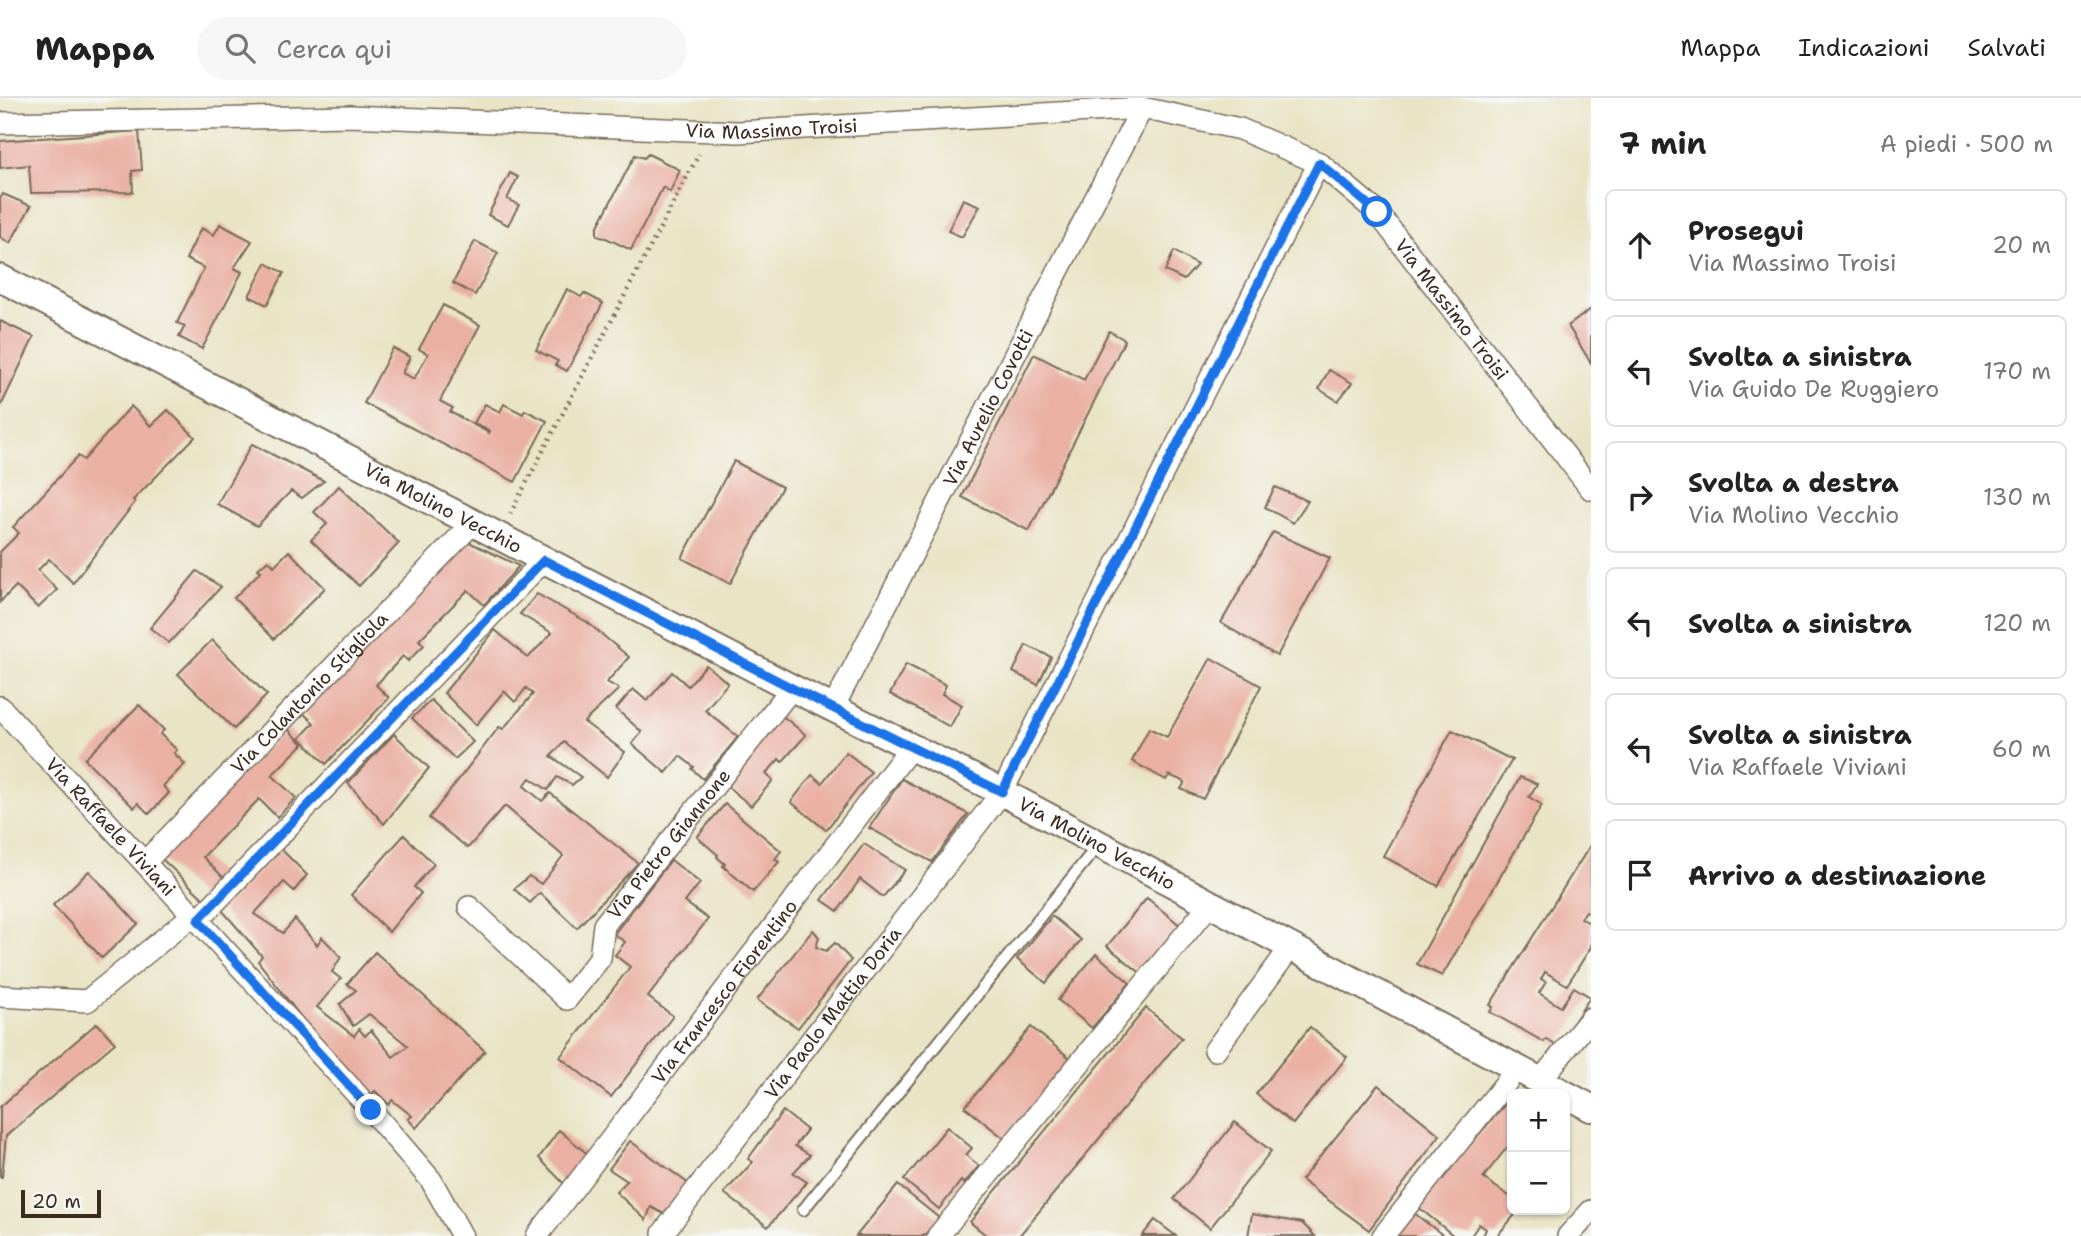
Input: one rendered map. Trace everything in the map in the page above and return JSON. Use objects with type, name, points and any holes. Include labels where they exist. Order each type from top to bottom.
[{"type":"street","name":"Via Massimo Troisi","points":[[0,123],[350,107],[738,132],[1142,108],[1240,128],[1319,163],[1377,212],[1591,489]]},
{"type":"street","name":"Via Aurelio Covotti","points":[[833,708],[1142,108]]},
{"type":"street","name":"Via Paolo Mattia Doria","points":[[663,1233],[1002,792],[1319,163]]},
{"type":"street","name":"Via Molino Vecchio","points":[[0,278],[792,688],[1002,792],[1591,1108]]},
{"type":"street","name":"Via Colantonio Stigliola","points":[[145,862],[473,523]]},
{"type":"street","points":[[0,996],[87,1001],[196,917],[544,560]]},
{"type":"street","name":"Via Pietro Giannone","points":[[469,907],[567,999],[600,958],[604,925],[792,688]]},
{"type":"street","name":"Via Raffaele Viviani","points":[[0,707],[371,1110],[431,1180],[462,1236]]},
{"type":"street","name":"Via Francesco Fiorentino","points":[[537,1236],[911,747]]},
{"type":"street","points":[[938,1236],[1210,904]]},
{"type":"street","points":[[1215,1050],[1291,947]]},
{"type":"street","points":[[1383,1236],[1529,1075],[1591,1018]]},
{"type":"street","points":[[1568,1236],[1591,1212]]},
{"type":"lane","points":[[803,1210],[1099,844]]},
{"type":"path","points":[[499,537],[699,154]]},
{"type":"building","points":[[139,131],[142,170],[132,171],[133,192],[31,193],[29,165],[0,168],[0,141]]},
{"type":"building","points":[[648,154],[680,170],[670,192],[663,187],[631,250],[600,237],[597,235],[597,228],[635,155],[644,158]]},
{"type":"building","points":[[510,173],[518,177],[507,199],[519,205],[508,225],[488,215]]},
{"type":"building","points":[[3,194],[31,206],[10,243],[0,237],[0,199]]},
{"type":"building","points":[[963,199],[980,206],[962,237],[948,231]]},
{"type":"building","points":[[220,224],[252,241],[234,268],[242,272],[202,349],[179,337],[185,326],[177,323],[204,268],[186,259],[201,228],[214,235]]},
{"type":"building","points":[[475,241],[498,253],[475,295],[453,283]]},
{"type":"building","points":[[1174,251],[1197,265],[1184,280],[1165,271]]},
{"type":"building","points":[[266,263],[284,273],[267,305],[249,296]]},
{"type":"building","points":[[567,289],[581,297],[584,293],[603,303],[567,371],[555,365],[558,361],[536,350]]},
{"type":"building","points":[[443,305],[480,325],[440,401],[453,408],[450,412],[489,433],[490,431],[474,423],[485,404],[500,412],[504,404],[523,414],[525,410],[547,421],[515,482],[364,403],[393,348],[410,357],[402,373],[414,379],[428,354],[419,349]]},
{"type":"building","points":[[1591,309],[1591,363],[1568,326]]},
{"type":"building","points":[[0,321],[34,337],[0,408]]},
{"type":"building","points":[[1109,331],[1125,340],[1029,531],[962,497],[1034,354],[1084,380]]},
{"type":"building","points":[[1329,370],[1352,383],[1338,401],[1319,389]]},
{"type":"building","points":[[131,406],[151,426],[168,410],[195,437],[133,500],[135,502],[73,583],[49,559],[38,570],[57,590],[38,608],[16,586],[0,602],[0,552],[19,533],[13,527],[78,456],[84,460]]},
{"type":"building","points":[[252,444],[324,481],[302,498],[291,491],[257,526],[217,504]]},
{"type":"building","points":[[734,461],[782,487],[730,584],[682,558]]},
{"type":"building","points":[[339,486],[399,543],[359,586],[311,540],[327,524],[314,512]]},
{"type":"building","points":[[1275,487],[1308,501],[1293,523],[1265,507]]},
{"type":"building","points":[[1273,532],[1330,558],[1277,656],[1221,623]]},
{"type":"building","points":[[469,542],[519,566],[484,605],[468,590],[419,640],[424,645],[408,661],[403,656],[376,685],[389,698],[326,764],[300,738],[314,723],[303,713]]},
{"type":"building","points":[[289,551],[325,588],[274,639],[234,598],[261,571],[258,569],[268,560],[274,566]]},
{"type":"building","points":[[197,571],[221,587],[169,643],[150,628]]},
{"type":"building","points":[[537,594],[587,622],[629,657],[607,682],[619,689],[584,722],[625,752],[607,777],[564,742],[551,756],[581,777],[572,785],[557,777],[548,790],[530,778],[524,786],[542,801],[550,793],[638,863],[577,928],[540,893],[530,903],[514,889],[529,876],[541,884],[563,856],[505,806],[468,848],[429,818],[499,727],[503,729],[533,694],[526,688],[515,702],[504,691],[476,725],[444,693],[495,630],[528,658],[552,633],[520,614]]},
{"type":"building","points":[[212,640],[267,695],[234,729],[178,674]]},
{"type":"building","points":[[1026,645],[1051,657],[1038,685],[1013,672]]},
{"type":"building","points":[[1211,658],[1261,686],[1203,799],[1181,789],[1185,782],[1169,775],[1166,780],[1132,761],[1149,728],[1167,737]]},
{"type":"building","points":[[906,664],[946,685],[942,694],[962,705],[950,727],[890,694]]},
{"type":"building","points":[[706,665],[728,683],[705,710],[738,737],[703,779],[692,769],[694,767],[680,756],[666,773],[632,744],[642,732],[616,709],[633,689],[647,701],[672,672],[688,686]]},
{"type":"building","points":[[431,700],[473,742],[455,759],[412,718]]},
{"type":"building","points":[[139,705],[164,730],[160,734],[177,750],[174,753],[185,764],[163,786],[169,793],[149,814],[138,803],[134,808],[85,759]]},
{"type":"building","points":[[780,714],[806,735],[782,762],[779,759],[766,774],[773,780],[751,806],[722,782]]},
{"type":"building","points":[[287,728],[303,744],[272,775],[296,798],[277,817],[259,799],[203,857],[227,881],[207,902],[161,858]]},
{"type":"building","points":[[1452,730],[1512,760],[1438,886],[1383,856]]},
{"type":"building","points":[[394,734],[429,768],[384,824],[348,783]]},
{"type":"building","points":[[846,752],[871,772],[826,830],[791,802],[812,775],[822,783]]},
{"type":"building","points":[[1520,777],[1537,784],[1529,797],[1542,805],[1442,976],[1417,964]]},
{"type":"building","points":[[902,779],[968,814],[932,862],[869,828]]},
{"type":"building","points":[[725,804],[781,851],[775,859],[779,862],[753,892],[723,866],[725,864],[718,855],[697,837]]},
{"type":"building","points":[[404,835],[434,864],[414,887],[421,893],[389,932],[351,895]]},
{"type":"building","points":[[864,844],[905,870],[883,897],[860,879],[838,911],[822,900]]},
{"type":"building","points":[[1591,844],[1591,910],[1589,913],[1586,911],[1581,918],[1591,924],[1591,947],[1567,985],[1545,972],[1541,979],[1546,982],[1539,993],[1561,1007],[1574,987],[1590,997],[1558,1047],[1490,1012],[1493,1007],[1490,1005]]},
{"type":"building","points":[[281,849],[307,875],[294,891],[284,882],[254,914],[283,933],[295,919],[317,945],[322,937],[341,957],[332,972],[341,979],[317,1007],[354,1036],[359,1029],[365,1036],[371,1030],[393,1057],[408,1046],[369,1014],[353,1026],[340,1004],[356,990],[347,984],[375,952],[485,1051],[416,1128],[408,1119],[412,1116],[392,1100],[389,1105],[375,1091],[365,1101],[258,961],[262,956],[221,909]]},
{"type":"building","points":[[671,860],[700,883],[685,902],[708,919],[648,997],[673,1016],[611,1097],[560,1057],[630,967],[615,955],[625,942],[614,934]]},
{"type":"building","points":[[89,871],[138,924],[102,958],[53,905]]},
{"type":"building","points":[[1147,898],[1182,927],[1143,975],[1107,946]]},
{"type":"building","points":[[1052,916],[1081,940],[1046,983],[1017,959]]},
{"type":"building","points":[[813,930],[819,937],[816,947],[826,951],[835,943],[851,960],[798,1028],[757,1000]]},
{"type":"building","points":[[1096,954],[1130,983],[1092,1028],[1058,1000]]},
{"type":"building","points":[[1146,1008],[1182,1038],[1019,1236],[987,1236],[970,1222]]},
{"type":"building","points":[[97,1023],[115,1043],[6,1136],[0,1177],[0,1107]]},
{"type":"building","points":[[1031,1027],[1071,1059],[1005,1139],[965,1107]]},
{"type":"building","points":[[1310,1027],[1347,1057],[1293,1124],[1256,1094]]},
{"type":"building","points":[[1378,1085],[1440,1135],[1369,1230],[1301,1180]]},
{"type":"building","points":[[1507,1102],[1507,1147],[1483,1178],[1507,1195],[1507,1215],[1515,1215],[1497,1236],[1483,1236],[1486,1229],[1479,1224],[1471,1236],[1454,1236],[1417,1206]]},
{"type":"building","points":[[783,1111],[807,1130],[795,1146],[810,1155],[793,1173],[807,1182],[768,1227],[724,1193],[753,1162],[748,1159]]},
{"type":"building","points":[[1235,1122],[1271,1151],[1210,1228],[1174,1199]]},
{"type":"building","points":[[947,1127],[972,1148],[966,1155],[979,1166],[964,1184],[961,1181],[939,1209],[904,1180]]},
{"type":"building","points":[[559,1130],[591,1157],[568,1188],[539,1158]]},
{"type":"building","points":[[630,1141],[689,1184],[664,1214],[651,1207],[646,1220],[616,1192],[627,1181],[609,1169]]},
{"type":"building","points":[[898,1185],[939,1218],[924,1236],[856,1236]]},
{"type":"building","points":[[1414,1213],[1444,1236],[1395,1236]]},
{"type":"building","points":[[1252,1214],[1302,1223],[1315,1236],[1248,1236]]},
{"type":"building","points":[[1155,1220],[1176,1236],[1142,1236]]},
{"type":"route","points":[[371,1110],[198,920],[544,560],[792,688],[1002,792],[1319,163],[1377,212]]}]
